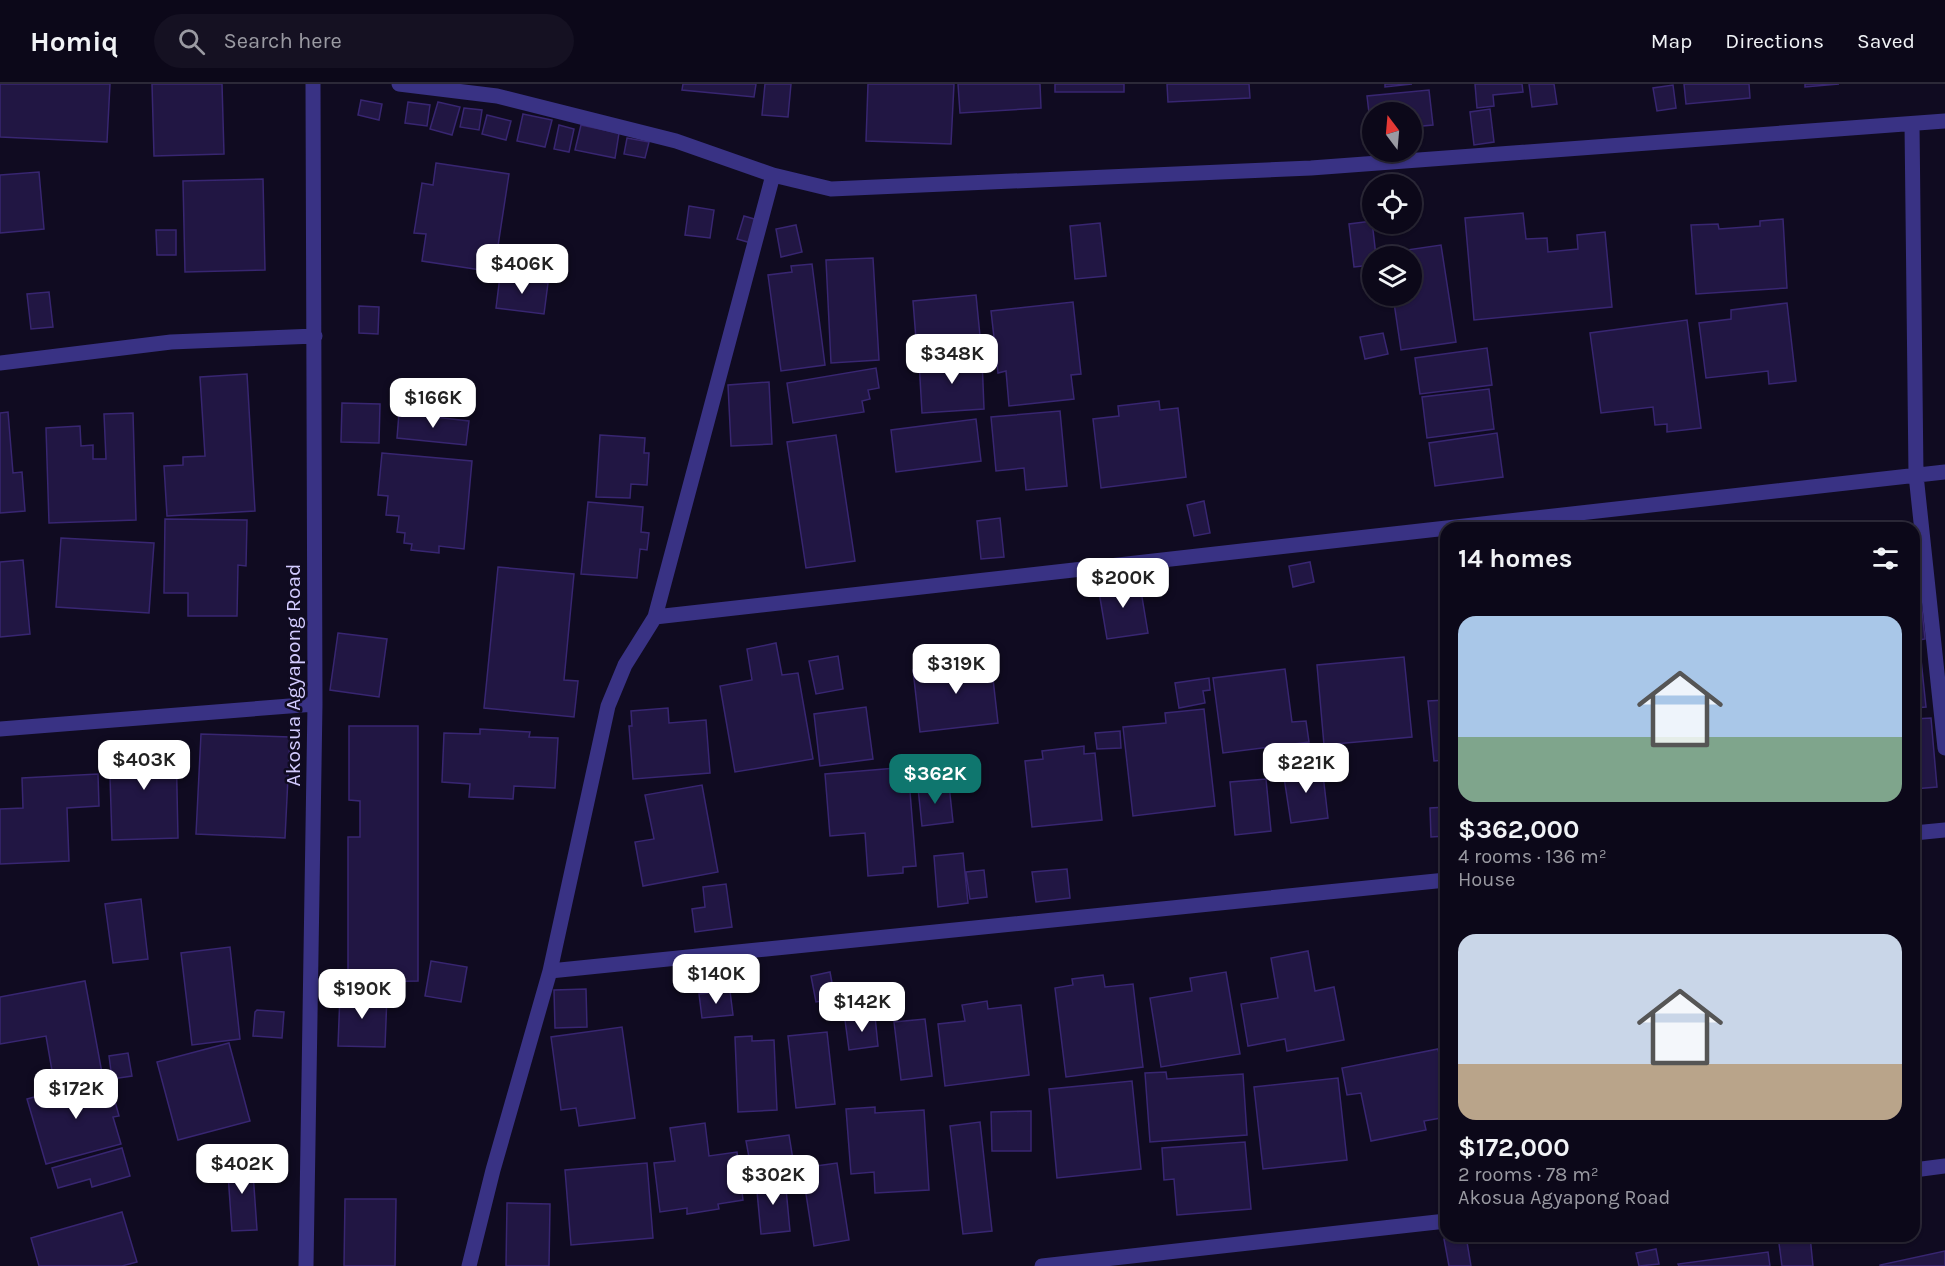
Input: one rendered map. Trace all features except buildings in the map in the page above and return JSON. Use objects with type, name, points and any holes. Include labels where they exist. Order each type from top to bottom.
[{"type":"street","name":"Akosua Agyapong Road","points":[[306,1266],[315,704],[313,84]]},
{"type":"street","points":[[399,84],[509,99],[676,141],[773,175],[831,189],[1287,170],[1945,121]]},
{"type":"street","points":[[1912,124],[1916,475],[1945,748]]},
{"type":"street","points":[[469,1266],[493,1170],[550,971],[608,706],[625,665],[655,617],[773,175]]},
{"type":"street","points":[[0,363],[171,342],[315,336]]},
{"type":"street","points":[[1499,522],[1945,472]]},
{"type":"street","points":[[655,617],[1440,529]]},
{"type":"street","points":[[0,729],[315,704]]},
{"type":"street","points":[[1920,832],[1945,830]]},
{"type":"street","points":[[550,971],[1440,881]]},
{"type":"street","points":[[1920,1169],[1945,1166]]},
{"type":"street","points":[[1042,1266],[1440,1222]]}]
